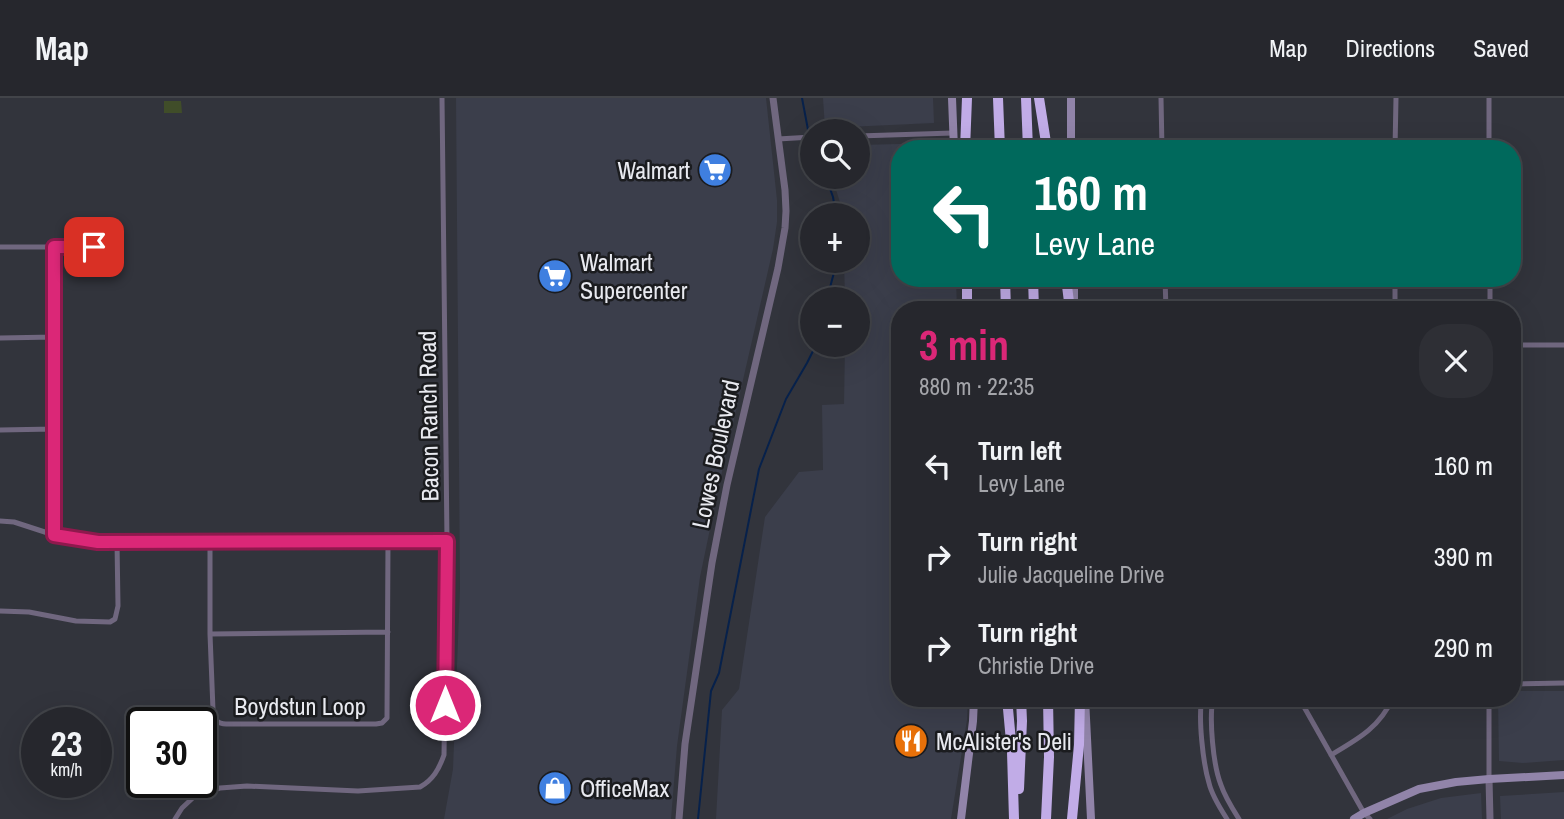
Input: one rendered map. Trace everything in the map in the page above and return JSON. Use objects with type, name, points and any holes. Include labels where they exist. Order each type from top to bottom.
[{"type":"highway","points":[[965,140],[967,98]]},
{"type":"highway","points":[[998,98],[1000,140]]},
{"type":"highway","points":[[1026,98],[1028,140]]},
{"type":"highway","points":[[1039,98],[1046,140]]},
{"type":"highway","points":[[1007,707],[1015,819]]},
{"type":"highway","points":[[1015,819],[1020,771],[1021,707]]},
{"type":"highway","points":[[1046,819],[1048,707]]},
{"type":"highway","points":[[1072,819],[1081,707]]},
{"type":"main road","points":[[952,98],[953,140]]},
{"type":"main road","points":[[1071,98],[1072,140]]},
{"type":"main road","points":[[961,819],[974,707]]},
{"type":"main road","points":[[1083,707],[1091,819]]},
{"type":"main road","points":[[1354,819],[1366,817],[1419,789],[1456,782],[1564,775]]},
{"type":"street","name":"Bacon Ranch Road","points":[[175,819],[197,794],[220,788],[247,786],[358,791],[420,787],[429,782],[444,755],[447,541],[442,98]]},
{"type":"street","name":"Lowes Boulevard","points":[[679,819],[685,744],[721,512],[778,268],[783,236],[786,201],[773,98]]},
{"type":"street","points":[[1161,98],[1162,140]]},
{"type":"street","points":[[1395,140],[1396,98]]},
{"type":"street","points":[[1489,98],[1489,140]]},
{"type":"street","points":[[870,136],[953,133]]},
{"type":"street","points":[[778,139],[800,138]]},
{"type":"street","points":[[0,247],[94,247]]},
{"type":"street","points":[[54,247],[54,535]]},
{"type":"street","points":[[0,338],[54,337]]},
{"type":"street","points":[[1521,345],[1564,345]]},
{"type":"street","points":[[0,429],[54,429]]},
{"type":"street","points":[[0,521],[14,522],[54,535],[98,542],[447,541]]},
{"type":"street","name":"Boydstun Loop","points":[[210,541],[213,710],[217,722],[226,724],[362,724],[382,723],[387,718],[388,542]]},
{"type":"street","points":[[0,611],[29,612],[76,621],[110,622],[115,619],[118,606],[117,542]]},
{"type":"street","points":[[210,634],[388,632]]},
{"type":"street","points":[[1521,684],[1564,683]]},
{"type":"street","points":[[1201,707],[1200,719],[1209,783],[1214,798],[1227,819]]},
{"type":"street","points":[[1211,707],[1216,765],[1222,788],[1239,819]]},
{"type":"street","points":[[1304,707],[1366,817]]},
{"type":"street","points":[[1331,755],[1375,726],[1388,707]]},
{"type":"street","points":[[1489,707],[1490,819]]},
{"type":"street","points":[[1202,730],[1212,727]]},
{"type":"street","points":[[1206,766],[1216,765]]},
{"type":"shaded area","points":[[456,98],[766,98],[777,222],[700,577],[677,746],[671,819],[444,819],[453,769],[460,589]]},
{"type":"shaded area","points":[[823,98],[933,98],[934,123],[870,126],[870,119],[824,119]]},
{"type":"shaded area","points":[[891,144],[891,287],[956,287],[957,301],[891,301],[891,707],[968,707],[951,819],[716,819],[722,710],[739,689],[765,517],[799,472],[823,470],[822,405],[844,404],[845,357],[870,357],[870,287],[845,287],[844,273],[870,273],[870,203],[840,203],[836,189],[870,189],[870,145]]},
{"type":"shaded area","points":[[1521,691],[1564,691],[1564,760],[1523,763],[1499,761],[1498,707],[1521,707]]},
{"type":"shaded area","points":[[1564,792],[1564,819],[1501,819],[1500,796]]},
{"type":"shaded area","points":[[1481,793],[1482,819],[1387,819],[1441,798]]},
{"type":"green space","points":[[164,101],[181,101],[182,113],[164,113]]},
{"type":"waterway","points":[[802,98],[806,119]]},
{"type":"waterway","points":[[830,189],[834,203]]},
{"type":"waterway","points":[[830,287],[834,273]]},
{"type":"waterway","points":[[698,819],[711,691],[719,673],[759,469],[786,399],[810,357]]},
{"type":"place","name":"Walmart","points":[[715,170]]},
{"type":"place","name":"Walmart Supercenter","points":[[555,276]]},
{"type":"place","name":"McAlister's Deli","points":[[911,741]]},
{"type":"place","name":"OfficeMax","points":[[555,788]]},
{"type":"route","points":[[94,247],[54,247],[54,535],[98,542],[447,541],[445,705]]}]
